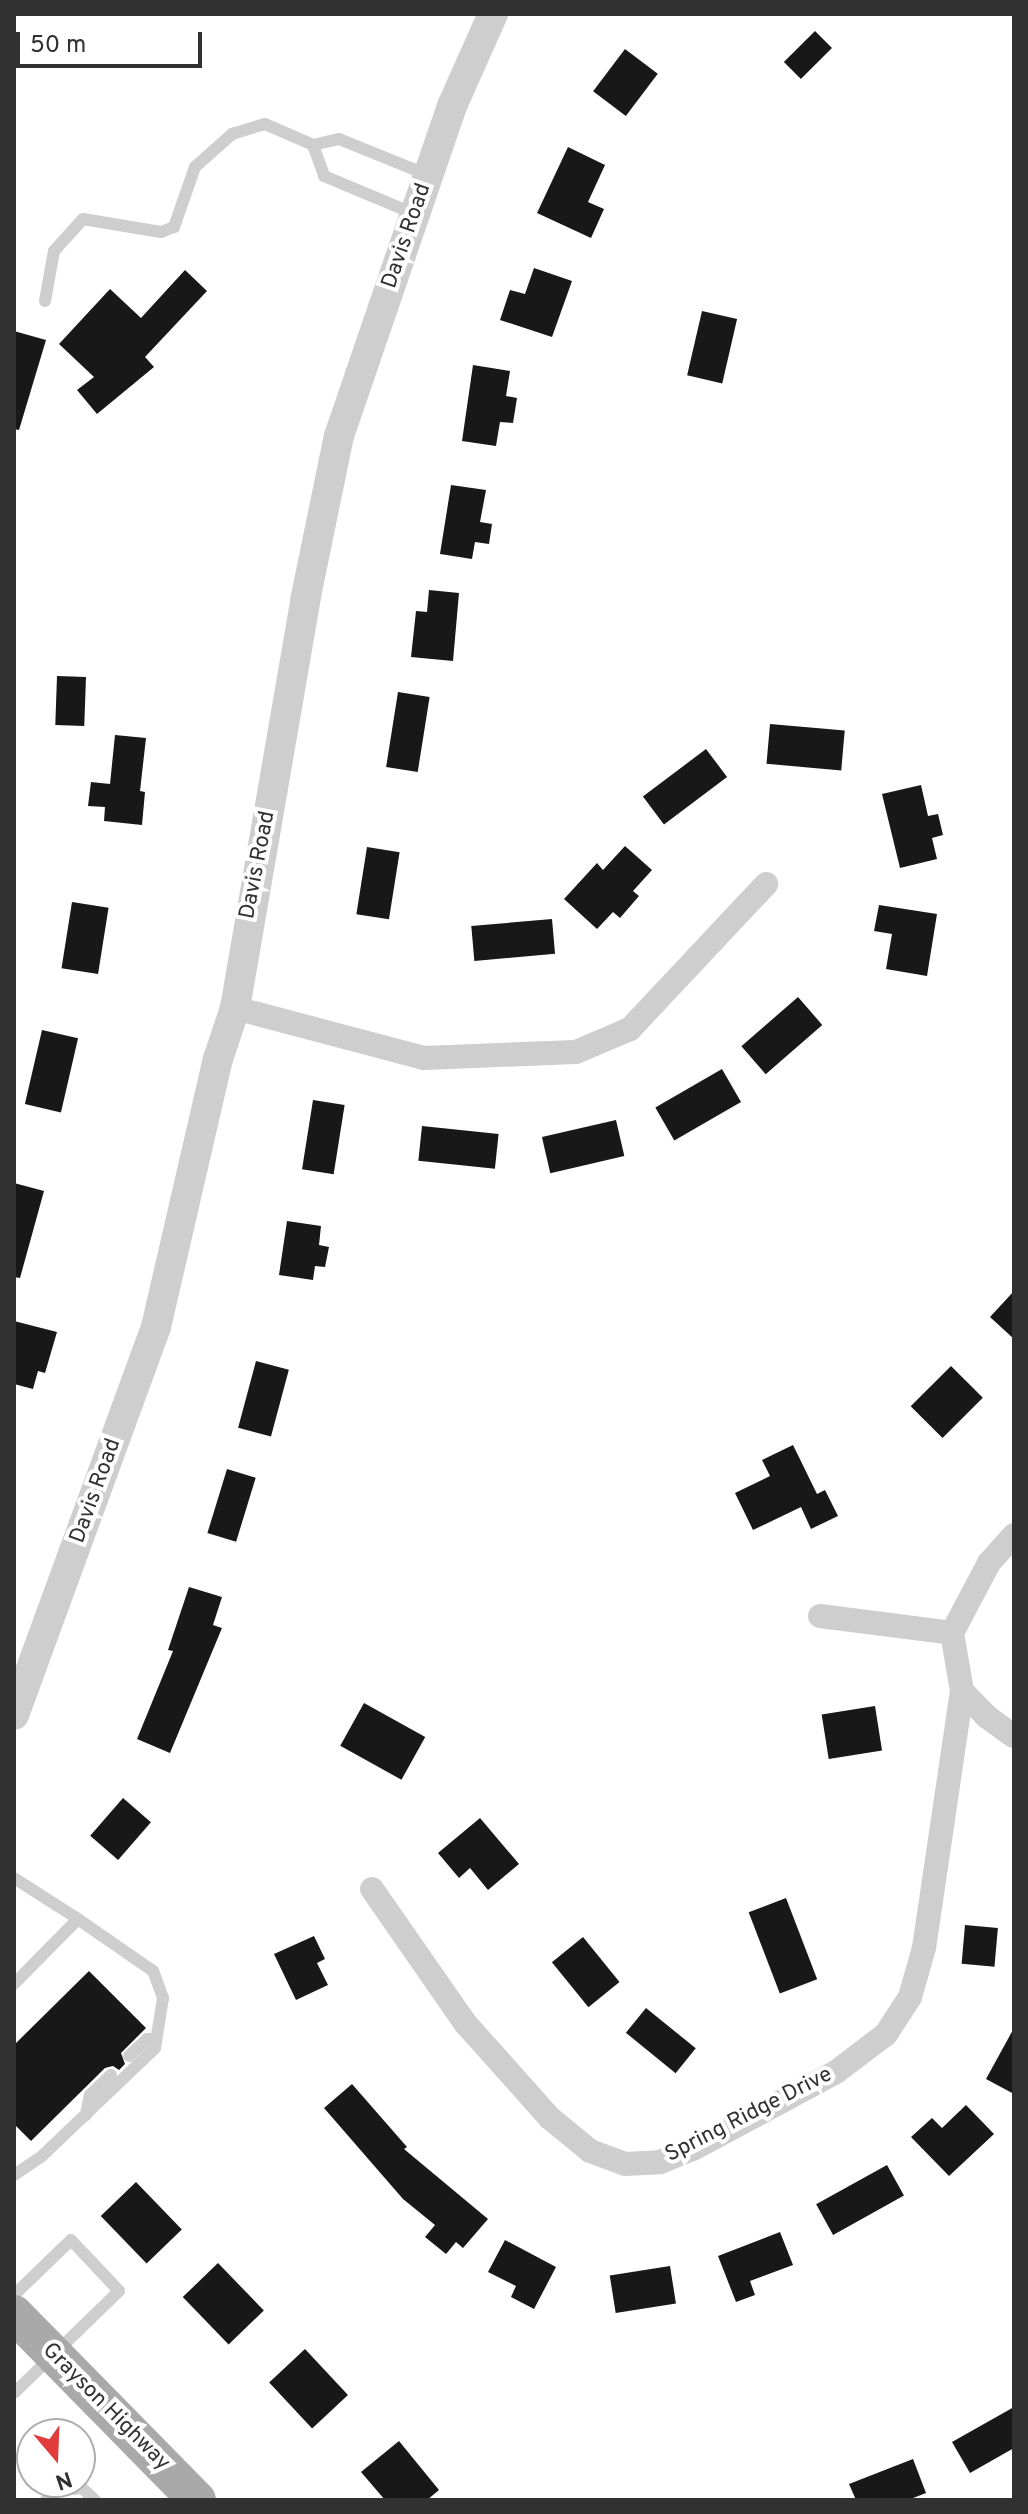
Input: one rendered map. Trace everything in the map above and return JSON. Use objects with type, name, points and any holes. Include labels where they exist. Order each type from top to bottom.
[{"type":"main road","name":"Grayson Highway","points":[[14,2314],[184,2492]]},
{"type":"street","name":"Davis Road","points":[[14,1715],[156,1327],[218,1059],[235,1008],[244,935],[287,716],[305,601],[339,436],[452,106],[493,14]]},
{"type":"street","points":[[235,1008],[424,1058],[576,1052],[630,1029],[766,884]]},
{"type":"street","points":[[820,1616],[952,1633],[989,1563],[1014,1535]]},
{"type":"street","name":"Spring Ridge Drive","points":[[372,1889],[465,2023],[550,2118],[590,2151],[625,2164],[660,2162],[693,2149],[836,2072],[886,2034],[910,1997],[924,1948],[962,1691],[952,1633]]},
{"type":"street","points":[[962,1691],[986,1716],[1014,1736]]},
{"type":"lane","points":[[45,301],[54,251],[83,219],[161,232],[174,227],[195,167],[232,134],[265,124],[313,145],[339,139],[428,175]]},
{"type":"lane","points":[[313,145],[324,176],[415,214]]},
{"type":"lane","points":[[14,1878],[153,1971],[163,1998],[155,2048],[41,2157],[14,2175]]},
{"type":"lane","points":[[14,1984],[78,1919]]},
{"type":"lane","points":[[129,2056],[147,2039],[155,2039]]},
{"type":"lane","points":[[86,2115],[90,2095],[111,2075]]},
{"type":"lane","points":[[14,2295],[71,2240],[119,2291],[14,2393]]},
{"type":"lane","points":[[46,2500],[53,2491],[82,2488],[95,2500]]},
{"type":"building","points":[[815,31],[832,48],[801,79],[784,62]]},
{"type":"building","points":[[625,49],[658,74],[626,116],[593,91]]},
{"type":"building","points":[[568,147],[605,165],[588,202],[604,209],[591,238],[537,213]]},
{"type":"building","points":[[534,268],[572,281],[552,337],[500,320],[510,290],[525,294]]},
{"type":"building","points":[[185,270],[207,291],[145,357],[154,367],[97,414],[77,390],[94,377],[59,344],[110,289],[141,318]]},
{"type":"building","points":[[702,311],[737,319],[722,383],[687,375]]},
{"type":"building","points":[[14,331],[46,340],[19,430],[14,429]]},
{"type":"building","points":[[473,365],[510,371],[506,396],[517,398],[513,423],[500,422],[496,446],[462,441]]},
{"type":"building","points":[[451,485],[486,490],[480,522],[492,524],[489,544],[475,542],[472,559],[440,554]]},
{"type":"building","points":[[429,590],[459,593],[453,661],[411,657],[416,611],[427,612]]},
{"type":"building","points":[[57,676],[86,677],[84,726],[55,725]]},
{"type":"building","points":[[398,692],[430,697],[418,772],[386,767]]},
{"type":"building","points":[[770,724],[845,731],[841,770],[767,764]]},
{"type":"building","points":[[115,735],[146,738],[140,791],[145,792],[142,825],[104,821],[105,807],[88,806],[91,782],[110,784]]},
{"type":"building","points":[[706,749],[727,777],[664,824],[643,797]]},
{"type":"building","points":[[921,785],[928,816],[938,814],[943,835],[932,838],[937,859],[900,868],[882,794]]},
{"type":"building","points":[[625,846],[652,870],[633,891],[639,896],[620,918],[613,912],[597,929],[564,899],[597,863],[603,870]]},
{"type":"building","points":[[367,847],[400,852],[389,919],[356,914]]},
{"type":"building","points":[[72,902],[109,908],[98,974],[62,968]]},
{"type":"building","points":[[879,905],[937,914],[927,976],[886,969],[892,934],[874,931]]},
{"type":"building","points":[[552,919],[555,954],[474,961],[471,926]]},
{"type":"building","points":[[798,997],[822,1025],[766,1074],[741,1046]]},
{"type":"building","points":[[42,1030],[78,1038],[61,1112],[25,1104]]},
{"type":"building","points":[[722,1069],[741,1102],[674,1140],[655,1108]]},
{"type":"building","points":[[313,1100],[345,1105],[334,1174],[302,1169]]},
{"type":"building","points":[[616,1120],[624,1156],[550,1173],[542,1137]]},
{"type":"building","points":[[422,1126],[499,1134],[495,1169],[418,1161]]},
{"type":"building","points":[[14,1183],[44,1191],[20,1278],[14,1277]]},
{"type":"building","points":[[287,1221],[321,1226],[319,1245],[329,1247],[325,1267],[315,1266],[313,1280],[279,1275]]},
{"type":"building","points":[[1014,1291],[1014,1339],[990,1317]]},
{"type":"building","points":[[14,1321],[57,1332],[45,1373],[38,1371],[33,1389],[14,1384]]},
{"type":"building","points":[[256,1361],[289,1370],[271,1436],[238,1428]]},
{"type":"building","points":[[951,1366],[983,1398],[943,1438],[911,1406]]},
{"type":"building","points":[[793,1445],[817,1494],[825,1490],[838,1516],[811,1529],[801,1507],[753,1530],[735,1493],[770,1476],[762,1460]]},
{"type":"building","points":[[227,1469],[256,1478],[236,1542],[207,1533]]},
{"type":"building","points":[[189,1587],[222,1597],[213,1625],[222,1628],[170,1753],[137,1739],[173,1651],[168,1650]]},
{"type":"building","points":[[364,1703],[425,1737],[401,1780],[340,1746]]},
{"type":"building","points":[[875,1706],[882,1750],[829,1759],[822,1714]]},
{"type":"building","points":[[123,1798],[151,1822],[118,1860],[90,1836]]},
{"type":"building","points":[[480,1818],[519,1864],[488,1890],[470,1868],[459,1878],[438,1853]]},
{"type":"building","points":[[786,1898],[817,1979],[780,1994],[749,1912]]},
{"type":"building","points":[[965,1925],[998,1928],[994,1967],[962,1964]]},
{"type":"building","points":[[314,1936],[325,1959],[317,1963],[328,1985],[296,2000],[274,1954]]},
{"type":"building","points":[[583,1937],[620,1982],[588,2007],[552,1962]]},
{"type":"building","points":[[89,1971],[146,2028],[121,2053],[125,2064],[119,2070],[113,2066],[105,2068],[31,2141],[14,2124],[14,2045]]},
{"type":"building","points":[[646,2008],[696,2048],[676,2073],[626,2033]]},
{"type":"building","points":[[1014,2028],[1014,2094],[986,2079]]},
{"type":"building","points":[[352,2084],[407,2147],[404,2149],[488,2219],[463,2248],[456,2242],[446,2254],[425,2237],[435,2225],[403,2199],[324,2108]]},
{"type":"building","points":[[966,2105],[994,2134],[949,2176],[911,2137],[932,2118],[942,2128]]},
{"type":"building","points":[[887,2165],[904,2196],[833,2235],[816,2204]]},
{"type":"building","points":[[136,2182],[182,2229],[147,2264],[101,2216]]},
{"type":"building","points":[[780,2232],[793,2265],[750,2281],[755,2295],[736,2302],[718,2256]]},
{"type":"building","points":[[505,2240],[556,2267],[534,2309],[511,2297],[516,2286],[488,2272]]},
{"type":"building","points":[[218,2263],[264,2310],[229,2345],[183,2297]]},
{"type":"building","points":[[670,2266],[676,2304],[616,2313],[610,2276]]},
{"type":"building","points":[[305,2349],[348,2395],[312,2428],[269,2382]]},
{"type":"building","points":[[1014,2407],[1014,2448],[970,2473],[952,2442]]},
{"type":"building","points":[[399,2441],[439,2490],[427,2500],[385,2500],[361,2472]]},
{"type":"building","points":[[913,2459],[926,2493],[908,2500],[856,2500],[849,2484]]}]
